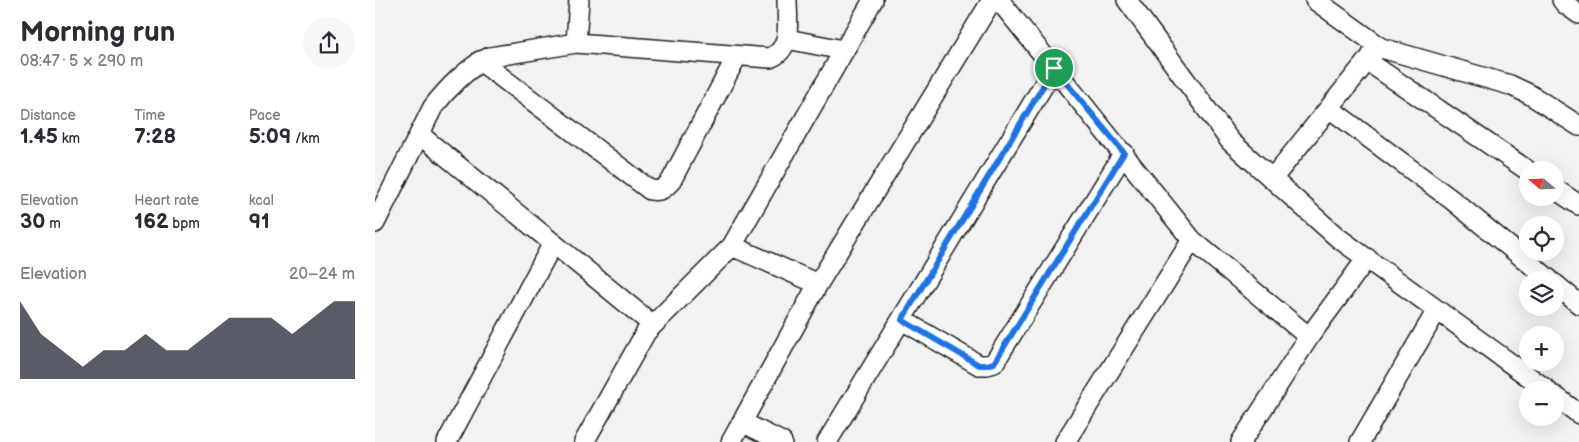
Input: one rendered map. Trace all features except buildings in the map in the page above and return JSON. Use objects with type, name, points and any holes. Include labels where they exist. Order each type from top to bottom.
[{"type":"street","points":[[576,43],[579,0]]},
{"type":"street","points":[[375,222],[436,103],[480,61],[490,57],[576,43],[770,58],[778,55],[787,39],[787,0]]},
{"type":"street","points":[[583,442],[646,332],[732,246],[873,0]]},
{"type":"street","points":[[731,442],[818,284],[992,0]]},
{"type":"street","points":[[999,0],[1124,153],[1192,240],[1309,337]]},
{"type":"street","points":[[1127,0],[1230,141],[1337,237],[1535,381]]},
{"type":"street","points":[[1315,0],[1372,54],[1519,164]]},
{"type":"street","points":[[1562,0],[1579,14]]},
{"type":"street","points":[[787,39],[843,50]]},
{"type":"street","points":[[1273,179],[1372,54]]},
{"type":"street","points":[[1372,54],[1510,85],[1529,94],[1579,126]]},
{"type":"street","points":[[480,61],[650,190],[657,192],[665,188],[671,181],[737,56]]},
{"type":"street","points":[[827,442],[1054,68]]},
{"type":"street","points":[[1329,108],[1452,200],[1539,271]]},
{"type":"street","points":[[419,135],[653,325]]},
{"type":"street","points":[[902,320],[979,365],[994,363],[1124,153]]},
{"type":"street","points":[[1564,195],[1579,205]]},
{"type":"street","points":[[1065,442],[1192,240]]},
{"type":"street","points":[[447,442],[553,242]]},
{"type":"street","points":[[732,246],[818,284]]},
{"type":"street","points":[[1241,442],[1309,337],[1367,258]]},
{"type":"street","points":[[1564,292],[1579,304]]},
{"type":"street","points":[[1360,442],[1437,310]]},
{"type":"street","points":[[1564,403],[1579,414]]},
{"type":"street","points":[[742,422],[782,442]]},
{"type":"route","points":[[1054,68],[1124,153],[994,363],[979,365],[902,320],[1054,68]]}]
